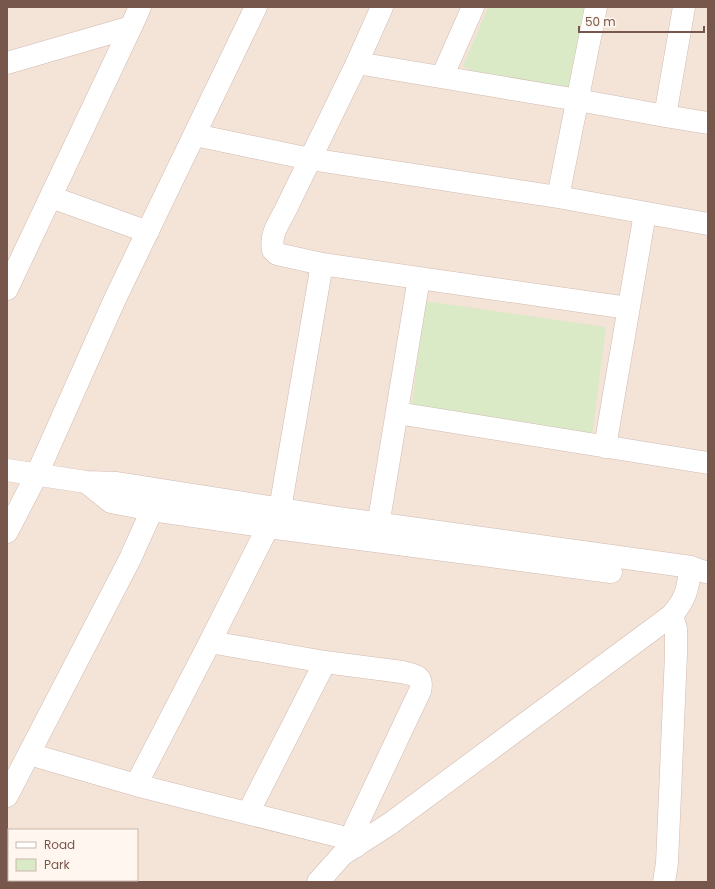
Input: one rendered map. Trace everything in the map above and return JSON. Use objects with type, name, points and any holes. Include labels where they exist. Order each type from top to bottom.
[{"type":"street","points":[[7,289],[132,27],[140,7]]},
{"type":"street","points":[[7,532],[37,474],[115,299],[256,7]]},
{"type":"street","points":[[382,7],[357,63],[285,211],[277,224],[272,237],[273,250],[277,254],[322,264],[628,308]]},
{"type":"street","points":[[442,77],[472,7]]},
{"type":"street","points":[[558,197],[596,7]]},
{"type":"street","points":[[665,116],[684,7]]},
{"type":"street","points":[[7,63],[132,27]]},
{"type":"street","points":[[357,63],[708,123]]},
{"type":"street","points":[[195,135],[310,159],[558,197],[708,224]]},
{"type":"street","points":[[51,197],[148,232]]},
{"type":"street","points":[[605,446],[645,213]]},
{"type":"street","points":[[280,509],[322,264]]},
{"type":"street","points":[[377,532],[398,413],[419,278]]},
{"type":"street","points":[[398,413],[708,463]]},
{"type":"street","points":[[7,470],[86,482],[117,483],[280,509],[377,532]]},
{"type":"street","points":[[29,754],[136,785],[248,813],[352,843],[391,824],[672,615],[682,603],[698,573],[377,532],[268,527],[152,510],[110,502],[86,482]]},
{"type":"street","points":[[7,796],[130,559],[152,510]]},
{"type":"street","points":[[136,785],[268,527]]},
{"type":"street","points":[[664,882],[667,864],[676,654],[676,629],[672,615]]},
{"type":"street","points":[[210,642],[325,662],[413,675],[418,677],[422,682],[420,691],[352,843],[318,882]]},
{"type":"street","points":[[248,813],[325,662]]},
{"type":"shaded area","points":[[7,7],[708,7],[708,882],[7,882]]},
{"type":"green space","points":[[488,7],[588,7],[571,93],[486,79],[463,66]]},
{"type":"green space","points":[[425,301],[606,327],[592,435],[411,411]]}]
